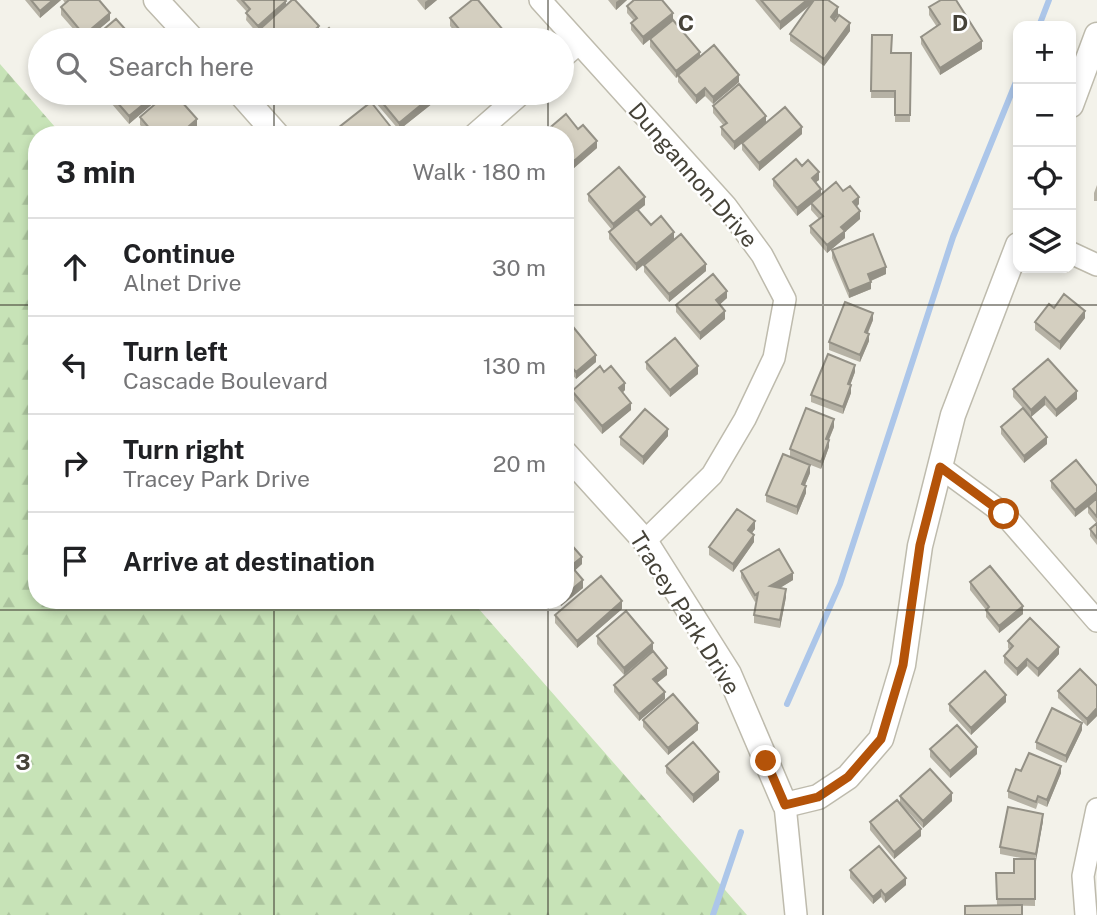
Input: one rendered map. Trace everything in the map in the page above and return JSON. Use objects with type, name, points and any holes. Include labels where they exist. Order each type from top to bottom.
[{"type":"street","points":[[156,0],[182,28]]},
{"type":"street","name":"Dungannon Drive","points":[[540,0],[556,28]]},
{"type":"street","points":[[1076,91],[1097,34]]},
{"type":"street","name":"Dungannon Drive","points":[[574,55],[726,206],[762,255],[785,299],[774,358],[745,419],[712,475],[645,541]]},
{"type":"street","points":[[251,105],[269,126]]},
{"type":"street","points":[[484,126],[508,105]]},
{"type":"street","points":[[1076,255],[1097,265]]},
{"type":"street","points":[[785,805],[818,797],[848,777],[881,739],[903,665],[920,545],[953,415],[1013,258]]},
{"type":"street","name":"Tracey Park Drive","points":[[574,463],[645,541],[729,674],[785,805],[796,915]]},
{"type":"street","points":[[940,467],[1004,514],[1097,621]]},
{"type":"street","points":[[1086,915],[1083,876],[1097,809]]},
{"type":"green space","points":[[0,64],[28,96],[28,105],[36,105],[54,126],[28,126],[28,609],[479,609],[747,915],[0,915]]},
{"type":"building","points":[[31,0],[53,0],[40,11]]},
{"type":"building","points":[[69,0],[99,0],[110,13],[92,28],[78,28],[61,7]]},
{"type":"building","points":[[242,0],[286,1],[258,26],[246,13],[250,9]]},
{"type":"building","points":[[292,0],[319,26],[317,28],[261,28]]},
{"type":"building","points":[[472,0],[478,0],[501,28],[458,28],[450,18]]},
{"type":"building","points":[[634,0],[662,0],[673,13],[643,37],[631,23],[637,18],[627,6]]},
{"type":"building","points":[[761,0],[807,0],[780,22]]},
{"type":"building","points":[[814,0],[828,0],[838,7],[831,17],[835,21],[839,15],[850,23],[824,59],[790,34]]},
{"type":"building","points":[[941,0],[956,0],[982,41],[940,68],[921,37],[940,24],[929,7]]},
{"type":"building","points":[[116,19],[124,28],[105,28]]},
{"type":"building","points":[[673,20],[700,52],[676,71],[650,39]]},
{"type":"building","points":[[872,35],[892,35],[891,53],[911,53],[910,115],[895,115],[895,91],[871,91]]},
{"type":"building","points":[[714,45],[739,75],[713,97],[705,88],[696,96],[678,75]]},
{"type":"building","points":[[739,84],[766,116],[734,142],[721,127],[727,123],[713,106]]},
{"type":"building","points":[[119,105],[142,105],[129,116]]},
{"type":"building","points":[[154,105],[185,105],[197,119],[189,126],[148,126],[140,117]]},
{"type":"building","points":[[367,105],[373,105],[390,126],[341,126]]},
{"type":"building","points":[[384,105],[421,105],[399,123]]},
{"type":"building","points":[[785,107],[802,127],[759,163],[742,143]]},
{"type":"building","points":[[566,114],[578,129],[583,125],[597,141],[574,161],[574,126],[552,126]]},
{"type":"building","points":[[796,159],[802,166],[808,160],[819,172],[812,178],[821,189],[797,208],[773,179]]},
{"type":"building","points":[[619,167],[645,197],[613,224],[588,194]]},
{"type":"building","points":[[836,182],[843,191],[850,186],[859,197],[853,202],[860,211],[841,227],[845,231],[827,245],[810,226],[823,216],[811,203]]},
{"type":"building","points":[[637,209],[651,225],[661,216],[674,232],[636,264],[609,232]]},
{"type":"building","points":[[681,234],[706,264],[669,294],[644,265]]},
{"type":"building","points":[[873,234],[886,267],[868,274],[871,282],[849,291],[832,250]]},
{"type":"building","points":[[713,274],[727,291],[716,300],[725,311],[700,333],[676,305]]},
{"type":"building","points":[[1064,294],[1085,311],[1060,342],[1035,322],[1049,304],[1054,308]]},
{"type":"building","points":[[845,302],[873,313],[865,332],[869,334],[860,355],[829,342]]},
{"type":"building","points":[[574,328],[596,355],[576,372],[574,370]]},
{"type":"building","points":[[675,338],[698,366],[670,390],[646,362]]},
{"type":"building","points":[[828,354],[855,365],[843,407],[811,395]]},
{"type":"building","points":[[1048,359],[1077,391],[1056,410],[1045,397],[1031,410],[1013,389]]},
{"type":"building","points":[[600,366],[604,372],[611,366],[625,383],[619,388],[631,403],[602,426],[574,393],[574,389]]},
{"type":"building","points":[[806,408],[834,419],[821,462],[790,449]]},
{"type":"building","points":[[1023,408],[1047,437],[1024,456],[1001,427]]},
{"type":"building","points":[[645,409],[668,429],[643,457],[620,437]]},
{"type":"building","points":[[783,454],[810,465],[802,484],[806,486],[797,507],[766,495]]},
{"type":"building","points":[[1076,460],[1097,486],[1097,492],[1075,510],[1051,481]]},
{"type":"building","points":[[1097,498],[1097,517],[1088,506]]},
{"type":"building","points":[[737,509],[755,521],[748,530],[754,535],[733,564],[709,547]]},
{"type":"building","points":[[1097,523],[1097,538],[1090,529]]},
{"type":"building","points":[[574,548],[582,557],[574,564]]},
{"type":"building","points":[[779,549],[793,573],[770,586],[786,589],[780,620],[754,615],[758,593],[755,595],[741,571]]},
{"type":"building","points":[[990,566],[1023,606],[999,626],[986,610],[989,607],[970,582]]},
{"type":"building","points":[[574,570],[583,580],[574,588]]},
{"type":"building","points":[[601,576],[622,601],[577,641],[555,615],[562,609],[574,609],[574,599]]},
{"type":"building","points":[[626,611],[653,643],[624,668],[597,636]]},
{"type":"building","points":[[1030,618],[1059,647],[1038,669],[1027,659],[1017,669],[1004,656],[1013,646],[1008,641]]},
{"type":"building","points":[[653,651],[667,668],[653,679],[665,692],[639,714],[614,685]]},
{"type":"building","points":[[1080,669],[1097,686],[1097,708],[1087,719],[1058,691]]},
{"type":"building","points":[[985,671],[1006,695],[971,728],[949,704]]},
{"type":"building","points":[[673,694],[698,723],[668,748],[643,720]]},
{"type":"building","points":[[1052,708],[1082,723],[1066,756],[1036,742]]},
{"type":"building","points":[[957,725],[977,747],[950,771],[930,749]]},
{"type":"building","points":[[693,742],[719,772],[693,795],[666,766]]},
{"type":"building","points":[[1029,753],[1061,766],[1047,800],[1038,796],[1036,802],[1008,791],[1016,769],[1021,771]]},
{"type":"building","points":[[930,769],[952,793],[923,821],[900,796]]},
{"type":"building","points":[[897,800],[921,829],[894,852],[870,822]]},
{"type":"building","points":[[1008,807],[1043,814],[1036,854],[1000,847]]},
{"type":"building","points":[[879,846],[906,878],[885,895],[881,890],[873,897],[850,870]]},
{"type":"building","points":[[1014,859],[1035,859],[1035,899],[997,899],[996,873],[1014,873]]},
{"type":"building","points":[[1022,905],[1022,915],[965,915],[965,906]]},
{"type":"waterway","points":[[1041,21],[1049,0]]},
{"type":"waterway","points":[[787,704],[840,584],[953,237],[1015,84]]},
{"type":"waterway","points":[[713,915],[741,832]]},
{"type":"route","points":[[766,761],[785,805],[818,797],[848,777],[881,739],[903,665],[920,545],[940,467],[1004,514]]}]
